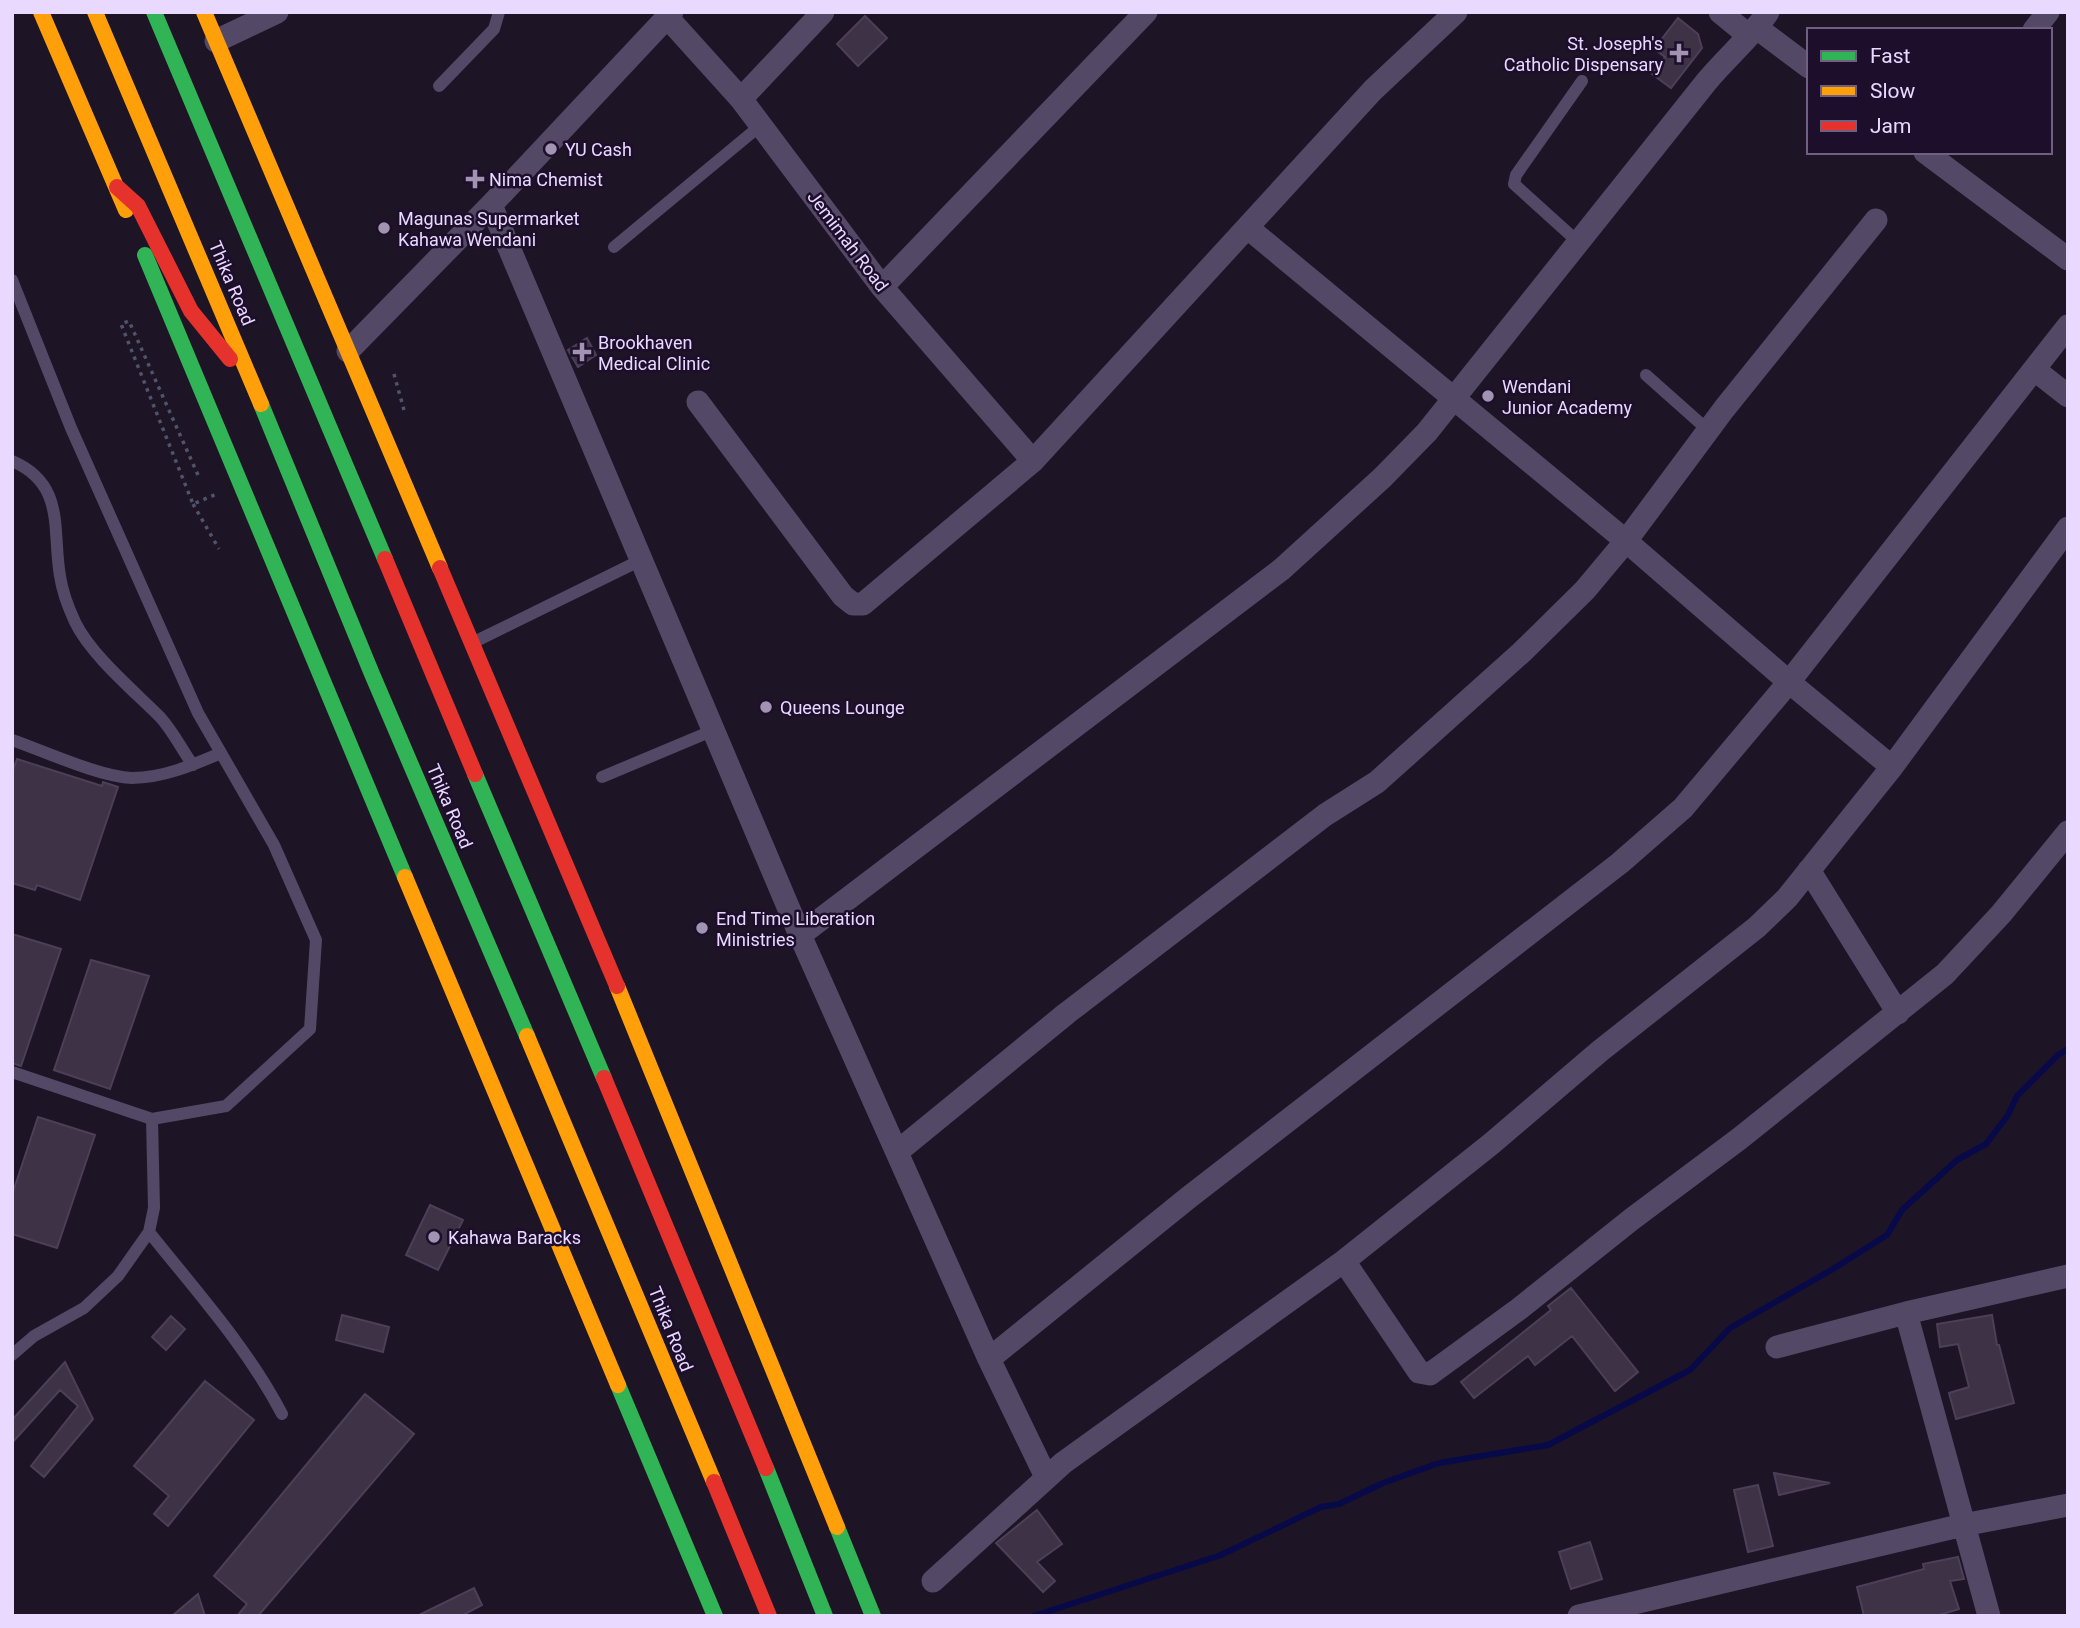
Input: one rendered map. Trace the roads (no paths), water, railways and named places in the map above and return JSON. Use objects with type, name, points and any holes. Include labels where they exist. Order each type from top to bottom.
[{"type":"main road","points":[[41,12],[117,187],[715,1616]]},
{"type":"main road","name":"Thika Road","points":[[95,12],[372,674],[607,1223],[769,1616]]},
{"type":"main road","name":"Thika Road","points":[[154,12],[722,1359],[825,1616]]},
{"type":"main road","points":[[204,12],[625,1005],[873,1616]]},
{"type":"main road","points":[[117,187],[138,206],[191,311],[257,394]]},
{"type":"street","points":[[216,41],[277,12]]},
{"type":"street","points":[[741,99],[823,12]]},
{"type":"street","points":[[882,287],[1146,12]]},
{"type":"street","points":[[698,402],[843,596],[853,604],[863,604],[1033,461],[1373,90],[1456,12]]},
{"type":"street","points":[[1720,12],[1758,25],[1807,65]]},
{"type":"street","points":[[2036,28],[2048,12]]},
{"type":"street","points":[[348,351],[491,205],[669,15]]},
{"type":"street","name":"Jemimah Road","points":[[669,15],[741,99],[882,287],[1033,461]]},
{"type":"street","points":[[800,935],[1282,569],[1382,478],[1427,432],[1707,81],[1758,25]]},
{"type":"street","points":[[1930,154],[2068,259]]},
{"type":"street","points":[[491,205],[800,935],[989,1359],[1045,1477]]},
{"type":"street","points":[[897,1152],[1067,1013],[1325,815],[1377,782],[1522,652],[1585,590],[1626,541],[1709,431],[1877,220]]},
{"type":"street","points":[[1248,228],[1626,541],[1788,682],[1892,767]]},
{"type":"street","points":[[989,1359],[1188,1198],[1659,831],[1683,808],[1788,682],[2068,326]]},
{"type":"street","points":[[2035,370],[2068,396]]},
{"type":"street","points":[[933,1581],[1045,1477],[1344,1262],[1491,1144],[1600,1051],[1757,927],[1787,898],[1892,767],[2068,528]]},
{"type":"street","points":[[1344,1262],[1419,1372],[1430,1374],[1519,1309],[1898,1013],[1954,964],[2001,914],[2068,832]]},
{"type":"street","points":[[1809,870],[1898,1013]]},
{"type":"street","points":[[1777,1347],[1906,1313],[2068,1276]]},
{"type":"street","points":[[1906,1313],[1989,1616]]},
{"type":"street","points":[[1579,1616],[1963,1525],[2068,1504]]},
{"type":"lane","points":[[439,86],[494,29],[499,12]]},
{"type":"lane","points":[[1577,241],[1514,184],[1516,175],[1582,81]]},
{"type":"lane","points":[[614,247],[761,125]]},
{"type":"lane","points":[[12,280],[71,428],[198,713],[274,845],[316,940],[310,1029],[226,1106],[152,1119],[12,1072]]},
{"type":"lane","points":[[1646,375],[1709,431]]},
{"type":"lane","points":[[12,461],[25,467],[40,480],[55,509],[60,577],[75,623],[105,663],[162,720],[193,765]]},
{"type":"lane","points":[[471,643],[642,560]]},
{"type":"lane","points":[[602,777],[714,730]]},
{"type":"lane","points":[[12,740],[92,769],[132,778],[182,770],[221,753]]},
{"type":"lane","points":[[12,1355],[34,1336],[84,1308],[118,1276],[149,1232],[154,1208],[152,1119]]},
{"type":"lane","points":[[149,1232],[262,1377],[282,1414]]},
{"type":"waterway","points":[[1034,1616],[1221,1555],[1321,1507],[1339,1504],[1383,1483],[1439,1463],[1548,1445],[1690,1370],[1730,1328],[1887,1235],[1902,1210],[1957,1160],[1986,1144],[2008,1115],[2017,1096],[2058,1055],[2068,1049]]},
{"type":"place","name":"St. Joseph's Catholic Dispensary","points":[[1679,53]]},
{"type":"place","name":"YU Cash","points":[[551,149]]},
{"type":"place","name":"Nima Chemist","points":[[475,179]]},
{"type":"place","name":"Magunas Supermarket Kahawa Wendani","points":[[384,228]]},
{"type":"place","name":"Brookhaven Medical Clinic","points":[[582,352]]},
{"type":"place","name":"Wendani Junior Academy","points":[[1488,396]]},
{"type":"place","name":"Queens Lounge","points":[[766,707]]},
{"type":"place","name":"End Time Liberation Ministries","points":[[702,928]]},
{"type":"place","name":"Kahawa Baracks","points":[[434,1237]]}]
